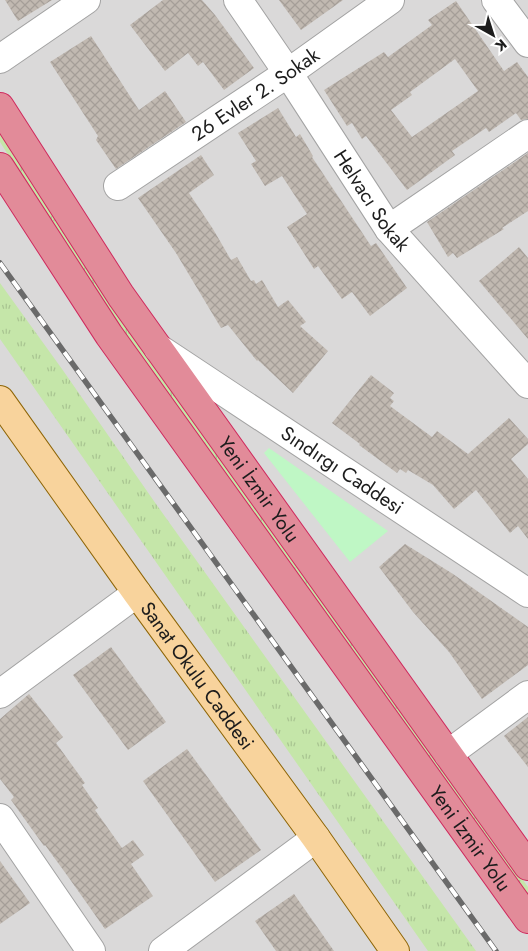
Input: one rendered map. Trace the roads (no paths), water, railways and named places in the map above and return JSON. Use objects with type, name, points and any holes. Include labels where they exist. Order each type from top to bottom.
[{"type":"highway","name":"Yeni İzmir Yolu","points":[[0,107],[121,296],[528,866]]},
{"type":"highway","name":"Yeni İzmir Yolu","points":[[0,168],[109,335],[528,919]]},
{"type":"main road","name":"Sanat Okulu Caddesi","points":[[0,400],[137,593],[316,838],[395,951]]},
{"type":"street","points":[[0,59],[86,0]]},
{"type":"street","name":"Helvacı Sokak","points":[[238,0],[288,72],[390,229],[528,384]]},
{"type":"street","name":"26 Evler 2. Sokak","points":[[118,186],[288,72],[390,0]]},
{"type":"street","points":[[496,0],[528,43]]},
{"type":"street","points":[[390,229],[528,134]]},
{"type":"street","name":"Sındırgı Caddesi","points":[[156,346],[528,592]]},
{"type":"street","points":[[0,694],[137,593]]},
{"type":"street","points":[[448,754],[528,695]]},
{"type":"street","points":[[1,823],[91,951]]},
{"type":"street","points":[[164,951],[316,838]]},
{"type":"railway","points":[[0,263],[496,951]]}]
